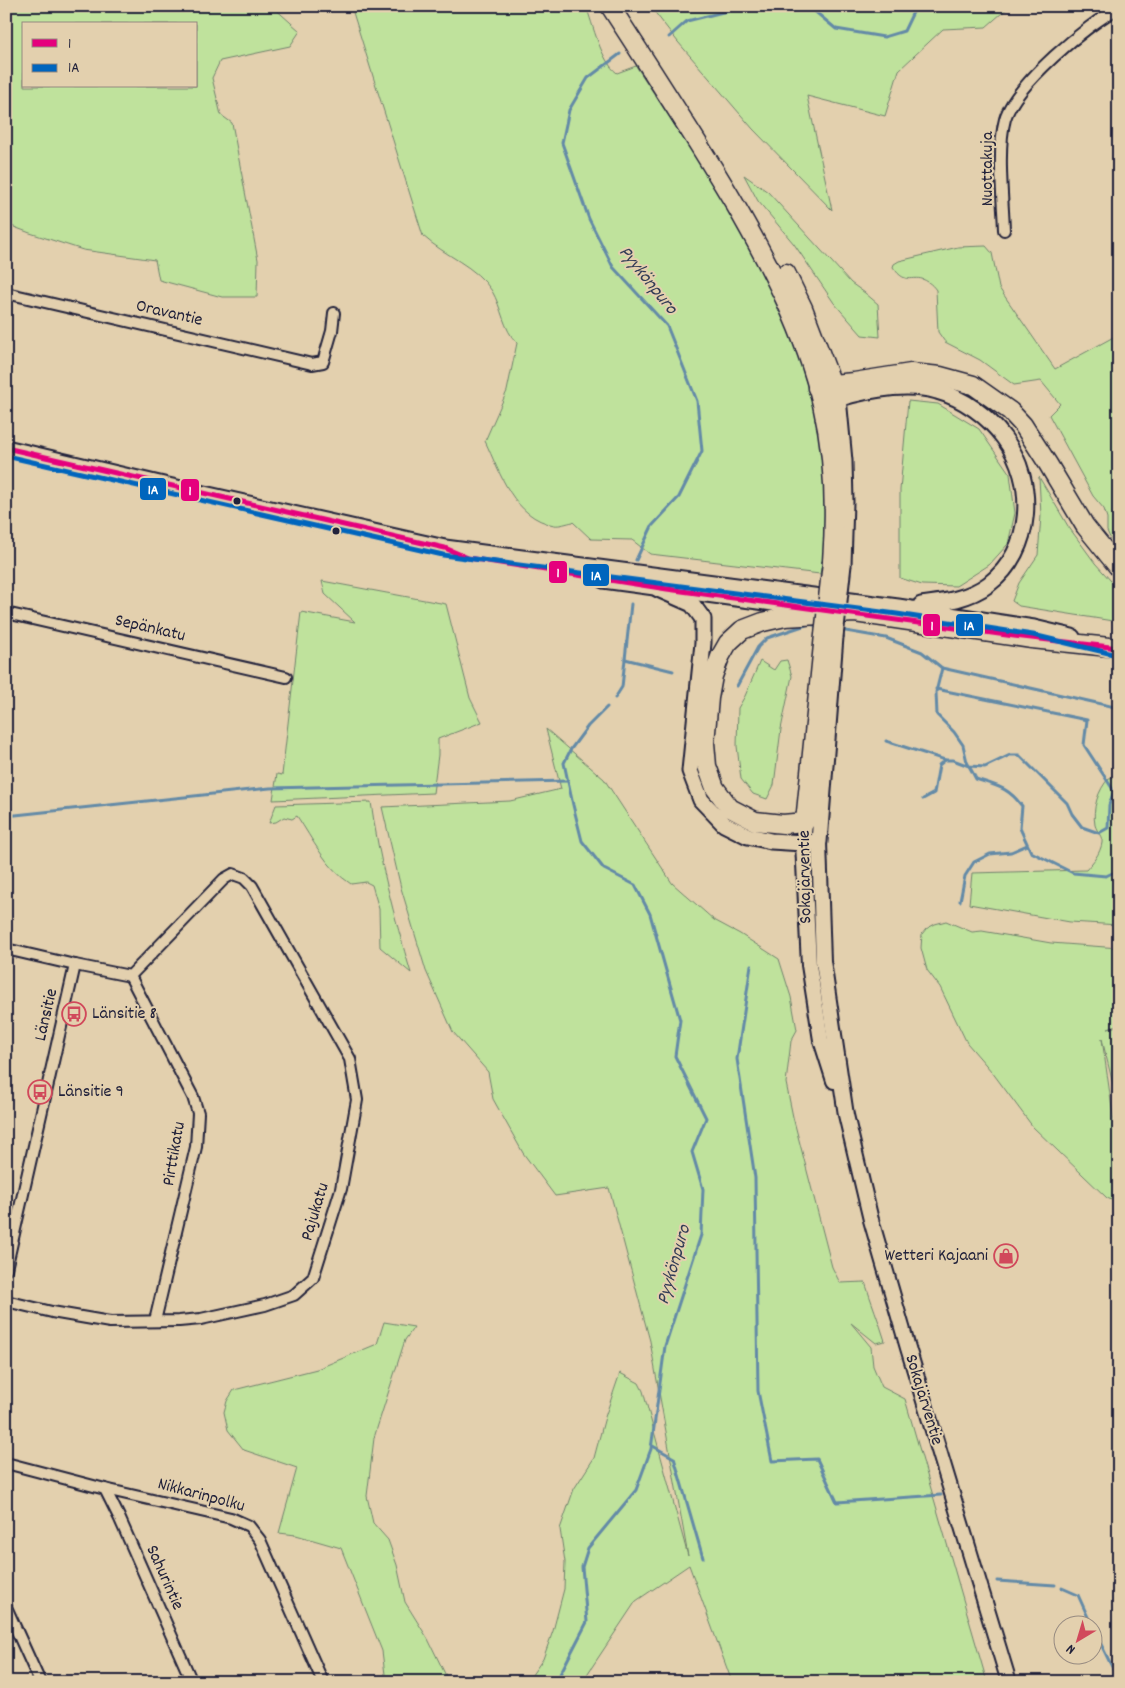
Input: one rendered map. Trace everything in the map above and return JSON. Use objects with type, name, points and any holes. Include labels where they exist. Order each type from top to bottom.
[{"type":"highway","name":"Sokajärventie","points":[[610,6],[702,148],[759,246],[776,279],[804,347],[827,393],[838,564],[812,824]]},
{"type":"highway","points":[[827,393],[854,382],[912,373],[940,376],[973,385],[1010,412],[1023,426],[1085,526],[1119,568]]},
{"type":"highway","points":[[812,824],[783,824],[755,821],[730,808],[715,788],[707,766],[706,720],[713,676],[728,643],[742,630],[763,622],[785,617],[855,614],[1032,639],[1117,648]]},
{"type":"main road","points":[[827,393],[900,388],[936,390],[968,404],[982,415],[1005,438],[1019,466],[1025,493],[1024,527],[1021,542],[1008,566],[987,586],[974,594],[942,603],[898,608]]},
{"type":"main road","points":[[6,448],[445,548],[576,567],[898,608],[1034,628],[1117,648]]},
{"type":"main road","points":[[445,548],[468,558],[658,589],[855,614]]},
{"type":"main road","points":[[658,589],[692,604],[703,619],[703,643],[690,771],[701,800],[724,824],[748,836],[770,841],[819,842]]},
{"type":"main road","name":"Sokajärventie","points":[[812,824],[819,842]]},
{"type":"street","name":"Nuottakuja","points":[[1004,230],[1002,137],[1005,119],[1012,103],[1023,88],[1058,54],[1093,23],[1119,8]]},
{"type":"street","name":"Oravantie","points":[[6,293],[312,364],[323,362],[332,331],[334,312]]},
{"type":"street","name":"Sepänkatu","points":[[6,613],[286,677]]},
{"type":"street","name":"Sokajärventie","points":[[812,824],[803,843],[809,965],[821,1040],[846,1115]]},
{"type":"street","name":"Sokajärventie","points":[[819,842],[823,961],[846,1115],[871,1220],[1009,1682]]},
{"type":"street","name":"Pajukatu","points":[[6,1301],[52,1312],[110,1322],[179,1321],[201,1319],[265,1305],[294,1295],[313,1278],[341,1189],[357,1100],[350,1059],[252,886],[244,878],[233,874],[224,879],[130,976]]},
{"type":"street","points":[[6,948],[130,976]]},
{"type":"street","name":"Länsitie","points":[[6,1268],[75,965]]},
{"type":"street","name":"Pirttikatu","points":[[130,976],[193,1097],[198,1113],[196,1147],[155,1321]]},
{"type":"street","name":"Nikkarinpolku","points":[[6,1462],[105,1489],[231,1518],[249,1526],[260,1540],[323,1682]]},
{"type":"street","name":"Sahurintie","points":[[105,1489],[192,1682]]},
{"type":"street","points":[[6,1607],[40,1682]]},
{"type":"green space","points":[[6,6],[272,6],[300,31],[290,46],[220,61],[212,78],[221,115],[232,123],[258,260],[257,297],[222,297],[159,280],[155,260],[83,250],[6,224]]},
{"type":"green space","points":[[351,6],[586,6],[602,52],[611,67],[617,73],[636,66],[698,161],[747,242],[796,347],[818,423],[826,473],[827,541],[820,574],[650,554],[632,540],[591,539],[573,522],[554,525],[540,521],[519,504],[503,480],[485,441],[507,391],[517,343],[506,325],[492,291],[485,282],[469,268],[423,236]]},
{"type":"green space","points":[[650,6],[1010,6],[986,27],[943,29],[899,70],[885,116],[807,96],[832,210],[753,129],[678,42]]},
{"type":"green space","points":[[744,175],[768,192],[851,283],[878,304],[880,337],[862,335],[834,303],[794,244],[758,201]]},
{"type":"green space","points":[[986,246],[992,253],[999,288],[1055,369],[1119,334],[1119,550],[1112,542],[1107,531],[1107,518],[1104,509],[1093,496],[1049,415],[1060,404],[1041,381],[1014,385],[980,360],[945,342],[938,332],[936,290],[923,279],[902,277],[893,267],[899,261],[958,247]]},
{"type":"green space","points":[[908,401],[938,404],[979,429],[1010,474],[1015,513],[1008,544],[989,565],[956,586],[922,585],[900,578],[900,490]]},
{"type":"green space","points":[[1039,477],[1068,526],[1095,563],[1119,590],[1119,622],[1019,606],[1012,601],[1019,583],[1038,555],[1041,516]]},
{"type":"green space","points":[[322,581],[446,604],[470,698],[482,722],[438,739],[433,793],[273,800],[277,774],[282,775],[301,612],[355,622],[325,594]]},
{"type":"green space","points":[[787,660],[792,676],[781,729],[774,785],[767,799],[753,794],[741,779],[737,746],[738,708],[760,661],[774,670],[780,661]]},
{"type":"green space","points":[[546,729],[604,779],[672,883],[714,920],[779,959],[791,997],[797,1030],[791,1041],[786,1083],[832,1267],[840,1283],[865,1282],[885,1341],[876,1343],[851,1323],[871,1347],[873,1366],[882,1387],[905,1399],[987,1682],[732,1682],[689,1565],[636,1601],[582,1682],[527,1682],[543,1659],[553,1631],[564,1589],[565,1562],[560,1529],[574,1489],[594,1458],[620,1373],[639,1383],[643,1391],[688,1556],[650,1341],[609,1188],[555,1196],[523,1153],[493,1099],[488,1072],[453,1032],[426,971],[401,888],[382,807],[510,801],[561,789]]},
{"type":"green space","points":[[1119,777],[1119,925],[1070,922],[969,904],[972,873],[1086,870],[1094,861],[1102,843],[1094,819],[1097,800],[1109,778]]},
{"type":"green space","points":[[371,802],[388,888],[411,973],[380,947],[379,909],[372,885],[366,882],[351,884],[334,870],[297,816],[292,819],[284,817],[276,822],[269,823],[276,805]]},
{"type":"green space","points":[[946,921],[972,932],[982,931],[1051,943],[1119,948],[1119,1024],[1108,1028],[1119,1026],[1119,1109],[1102,1039],[1115,1129],[1119,1140],[1119,1203],[1107,1198],[1033,1127],[992,1072],[967,1043],[940,987],[927,970],[921,948],[922,934],[926,929]]},
{"type":"green space","points":[[384,1322],[414,1327],[405,1340],[374,1438],[367,1496],[373,1523],[388,1540],[397,1565],[405,1602],[428,1639],[449,1682],[386,1682],[382,1651],[341,1548],[296,1535],[279,1533],[297,1468],[244,1450],[228,1430],[224,1412],[227,1401],[234,1390],[317,1369],[377,1344]]},
{"type":"waterway","name":"Pyykönpuro","points":[[669,37],[687,21],[747,6]]},
{"type":"waterway","name":"Pyykönpuro","points":[[806,6],[836,29],[884,37],[904,31],[916,6]]},
{"type":"waterway","name":"Pyykönpuro","points":[[620,54],[588,78],[569,110],[562,143],[589,219],[613,267],[667,326],[697,401],[702,451],[679,497],[652,526],[636,560]]},
{"type":"waterway","name":"Pyykönpuro","points":[[615,698],[622,687],[631,604]]},
{"type":"waterway","points":[[737,686],[758,647],[767,638],[809,624],[819,626]]},
{"type":"waterway","points":[[840,630],[886,638],[922,652],[942,668],[1119,708]]},
{"type":"waterway","points":[[625,659],[673,671]]},
{"type":"waterway","points":[[942,668],[936,692],[937,715],[954,732],[963,745],[967,762],[976,779],[1007,791],[1022,806],[1020,828],[1031,852],[1073,873],[1106,876],[1119,870]]},
{"type":"waterway","points":[[936,689],[1087,720],[1084,745],[1114,791],[1119,791]]},
{"type":"waterway","name":"Pyykönpuro","points":[[556,1682],[587,1622],[582,1567],[588,1548],[636,1490],[651,1449],[665,1346],[701,1235],[703,1189],[692,1152],[706,1118],[675,1056],[680,1020],[650,914],[635,885],[604,869],[582,841],[564,763],[571,749],[588,726],[607,707]]},
{"type":"waterway","points":[[886,741],[945,760]]},
{"type":"waterway","points":[[923,799],[934,793],[939,765],[945,760],[953,760],[969,766],[985,767],[1010,755],[1019,755],[1067,803],[1072,814],[1082,827],[1099,833],[1108,828],[1109,805],[1114,791]]},
{"type":"waterway","points":[[6,816],[270,788],[568,781]]},
{"type":"waterway","points":[[960,901],[965,876],[974,862],[990,854],[1011,852],[1027,845]]},
{"type":"waterway","points":[[751,965],[737,1059],[755,1178],[758,1391],[772,1461],[817,1459],[837,1502],[941,1495]]},
{"type":"waterway","points":[[651,1445],[674,1458],[703,1558]]},
{"type":"waterway","points":[[997,1581],[1055,1585]]},
{"type":"waterway","points":[[1062,1588],[1078,1595],[1087,1616]]},
{"type":"waterway","points":[[1102,1646],[1119,1681]]},
{"type":"transit line","name":"1","points":[[6,448],[445,548],[468,558],[667,589],[1014,636],[1119,648]]},
{"type":"transit line","name":"1A","points":[[6,456],[443,555],[897,614],[1033,635],[1117,655]]},
{"type":"place","name":"Länsitie 8","points":[[74,1014]]},
{"type":"place","name":"Länsitie 9","points":[[40,1092]]},
{"type":"place","name":"Wetteri Kajaani","points":[[1006,1256]]}]
